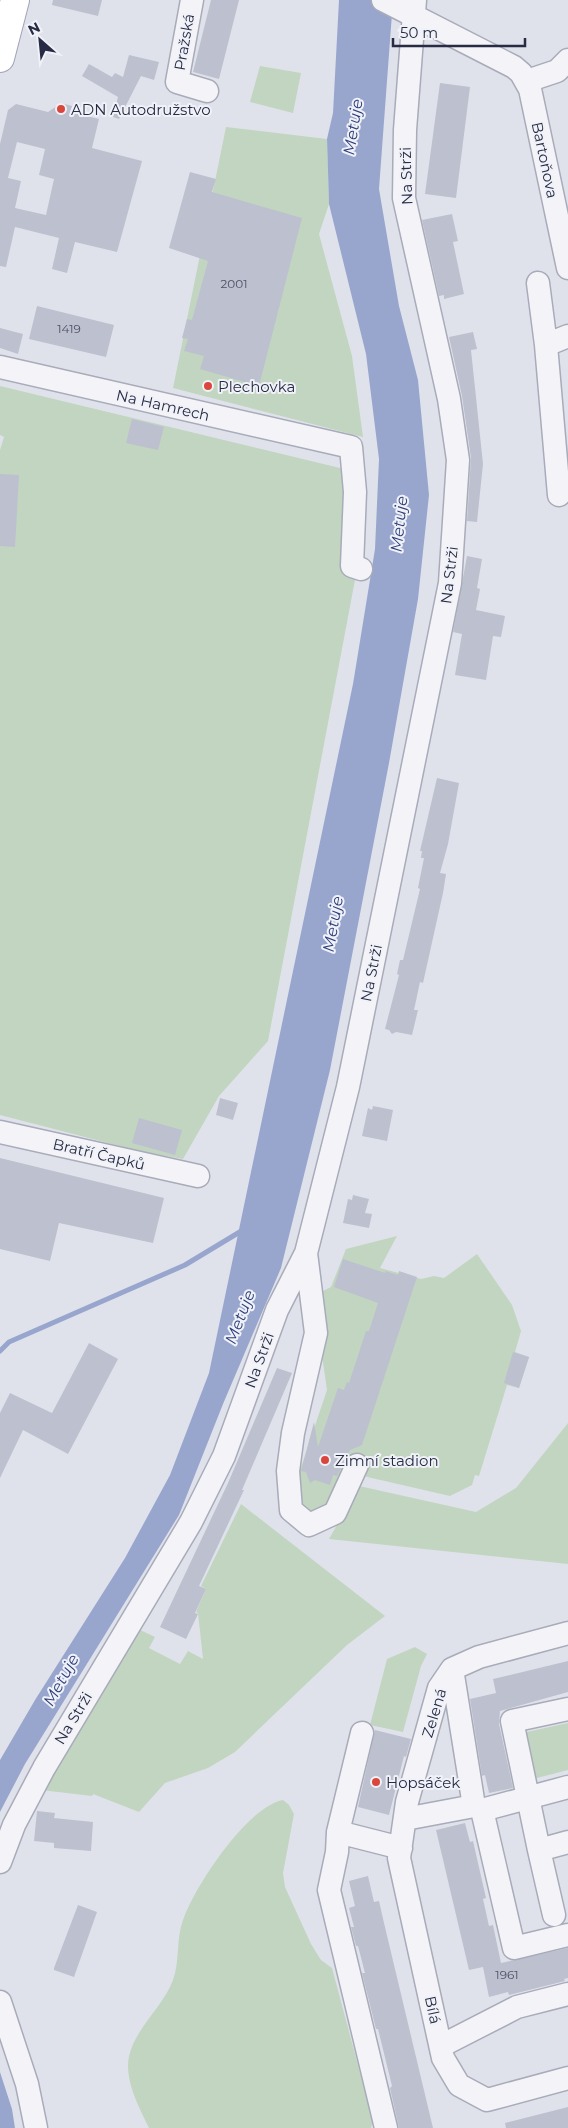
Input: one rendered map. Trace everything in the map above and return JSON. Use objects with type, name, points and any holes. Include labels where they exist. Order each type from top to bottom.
[{"type":"main road","points":[[0,58],[15,0]]},
{"type":"street","name":"Pražská","points":[[192,0],[177,82],[207,91]]},
{"type":"street","points":[[383,0],[411,9],[514,67],[527,81],[557,71],[568,60]]},
{"type":"street","name":"Na Strži","points":[[0,1862],[14,1825],[44,1768],[191,1522],[224,1456],[277,1310],[306,1253],[348,1087],[450,583],[453,552],[458,460],[450,399],[404,198],[405,130],[411,9]]},
{"type":"street","name":"Bartoňova","points":[[527,81],[568,268]]},
{"type":"street","points":[[538,283],[546,345],[558,495]]},
{"type":"street","points":[[546,345],[568,336]]},
{"type":"street","name":"Na Hamrech","points":[[0,367],[351,448],[355,492],[352,566],[361,568]]},
{"type":"street","name":"Bratří Čapků","points":[[0,1132],[198,1176]]},
{"type":"street","points":[[306,1253],[316,1333],[293,1434],[288,1471],[291,1510],[309,1525],[335,1514],[357,1465]]},
{"type":"street","name":"Zelená","points":[[404,1819],[439,1688],[452,1669],[479,1656],[568,1633]]},
{"type":"street","points":[[452,1669],[478,1808],[514,1948],[568,1935]]},
{"type":"street","points":[[554,1915],[512,1721],[568,1708]]},
{"type":"street","points":[[362,1733],[338,1832],[337,1852],[329,1890],[386,2128]]},
{"type":"street","points":[[404,1819],[478,1808],[528,1798],[568,1787]]},
{"type":"street","name":"Bílá","points":[[404,1819],[399,1858],[443,2058],[459,2085],[487,2100],[567,2080]]},
{"type":"street","points":[[338,1832],[401,1848]]},
{"type":"street","points":[[539,1850],[568,1842]]},
{"type":"street","points":[[441,2046],[517,2007],[568,1994]]},
{"type":"street","points":[[0,2002],[27,2084],[36,2128]]},
{"type":"green space","points":[[260,66],[301,73],[293,113],[250,102]]},
{"type":"green space","points":[[226,127],[327,139],[329,204],[319,234],[352,356],[363,437],[173,388]]},
{"type":"green space","points":[[0,386],[365,474],[358,564],[268,1041],[219,1096],[183,1159],[139,1151],[0,1115],[0,450],[4,437],[0,435]]},
{"type":"green space","points":[[397,1236],[380,1268],[421,1279],[434,1276],[444,1278],[477,1254],[512,1305],[521,1331],[515,1352],[529,1357],[519,1388],[507,1385],[479,1476],[475,1475],[472,1485],[450,1496],[363,1476],[321,1510],[307,1512],[296,1507],[297,1479],[327,1390],[319,1335],[321,1292],[331,1287],[346,1249]]},
{"type":"green space","points":[[568,1423],[568,1564],[329,1539],[359,1486],[476,1512],[516,1488]]},
{"type":"green space","points":[[241,1504],[385,1616],[347,1645],[235,1752],[208,1768],[165,1783],[139,1812],[93,1794],[92,1796],[41,1790],[138,1629],[155,1637],[149,1648],[180,1664],[188,1651],[203,1659],[198,1613],[196,1612],[206,1589],[201,1586]]},
{"type":"green space","points":[[415,1647],[427,1654],[421,1666],[403,1732],[370,1725],[387,1659]]},
{"type":"green space","points":[[568,1723],[568,1770],[533,1779],[522,1733]]},
{"type":"green space","points":[[283,1800],[289,1805],[294,1814],[283,1873],[285,1887],[311,1944],[321,1960],[332,1968],[373,2121],[371,2128],[149,2128],[130,2084],[129,2056],[137,2036],[169,1990],[173,1980],[177,1965],[179,1934],[189,1905],[210,1869],[239,1832],[254,1817],[269,1806]]},
{"type":"water","name":"Metuje","points":[[339,0],[393,0],[379,189],[399,306],[418,380],[429,495],[418,599],[389,763],[330,1070],[281,1268],[223,1404],[179,1515],[25,1764],[0,1812],[0,1760],[35,1700],[125,1558],[170,1475],[209,1373],[353,684],[375,549],[379,459],[366,354],[329,204],[327,139],[333,113]]},
{"type":"water","points":[[0,2072],[12,2109],[15,2128],[0,2128]]},
{"type":"building","points":[[53,0],[102,0],[98,16],[52,5]]},
{"type":"building","points":[[211,0],[239,0],[219,79],[193,72]]},
{"type":"building","points":[[129,55],[159,62],[154,80],[141,76],[119,119],[113,117],[118,97],[82,76],[89,64],[112,77],[115,73],[123,77]]},
{"type":"building","points":[[440,83],[470,87],[456,198],[425,194]]},
{"type":"building","points":[[61,103],[72,106],[70,112],[99,119],[92,148],[142,161],[117,252],[75,242],[67,273],[52,269],[59,238],[15,227],[6,267],[0,266],[0,144],[8,110],[16,104],[48,112]],"holes":[[[17,142],[45,149],[39,175],[54,179],[46,215],[15,208],[21,181],[8,178]]]},
{"type":"building","points":[[190,172],[216,179],[212,192],[302,218],[259,386],[200,369],[204,356],[184,351],[188,339],[182,338],[187,319],[192,320],[208,261],[169,248]]},
{"type":"building","points":[[452,214],[458,241],[453,242],[464,294],[444,299],[444,295],[439,296],[422,220]]},
{"type":"building","points":[[37,306],[114,325],[106,357],[29,339]]},
{"type":"building","points":[[0,328],[23,334],[18,354],[0,348]]},
{"type":"building","points":[[473,332],[477,349],[471,350],[483,464],[477,522],[467,521],[471,458],[462,396],[449,337]]},
{"type":"building","points":[[132,419],[164,427],[158,450],[126,443]]},
{"type":"building","points":[[0,474],[19,475],[15,547],[0,546]]},
{"type":"building","points":[[467,556],[482,559],[477,588],[480,589],[476,610],[505,616],[501,637],[493,636],[486,680],[455,675],[462,634],[453,632]]},
{"type":"building","points":[[437,778],[459,783],[448,844],[440,873],[446,874],[443,893],[423,983],[420,982],[414,1010],[418,1010],[412,1035],[396,1032],[392,1034],[389,1030],[385,1029],[399,975],[397,974],[400,960],[403,960],[420,889],[418,888],[424,858],[421,858],[422,851],[420,851]]},
{"type":"building","points":[[220,1098],[238,1103],[233,1120],[216,1115]]},
{"type":"building","points":[[373,1106],[393,1110],[387,1141],[362,1136],[368,1108],[372,1110]]},
{"type":"building","points":[[139,1118],[182,1130],[175,1155],[132,1143]]},
{"type":"building","points":[[0,1158],[164,1198],[153,1243],[59,1223],[50,1261],[0,1249]]},
{"type":"building","points":[[353,1195],[369,1199],[365,1213],[372,1214],[369,1228],[343,1223],[348,1199],[352,1200]]},
{"type":"building","points":[[343,1259],[385,1273],[385,1271],[398,1275],[399,1271],[417,1277],[362,1445],[350,1450],[337,1476],[333,1475],[330,1485],[315,1480],[310,1483],[306,1472],[301,1471],[314,1422],[318,1447],[338,1388],[344,1390],[347,1382],[349,1383],[366,1331],[369,1331],[378,1303],[334,1287]]},
{"type":"building","points":[[89,1343],[118,1359],[68,1454],[23,1430],[0,1478],[0,1413],[10,1393],[52,1413]]},
{"type":"building","points":[[513,1352],[529,1357],[519,1388],[504,1383]]},
{"type":"building","points":[[277,1368],[292,1373],[242,1490],[244,1490],[199,1586],[206,1589],[195,1613],[198,1614],[186,1639],[160,1627],[228,1483]]},
{"type":"building","points":[[568,1661],[568,1692],[500,1711],[499,1724],[513,1788],[489,1793],[485,1775],[482,1776],[470,1699],[496,1693],[493,1679]]},
{"type":"building","name":"Hopsáček","points":[[375,1730],[411,1739],[406,1757],[404,1756],[389,1815],[358,1807]]},
{"type":"building","points":[[37,1811],[55,1813],[54,1818],[93,1822],[91,1851],[54,1848],[54,1843],[34,1841]]},
{"type":"building","points":[[465,1823],[470,1842],[473,1841],[486,1898],[483,1899],[489,1926],[493,1925],[501,1963],[568,1948],[568,1978],[564,1979],[565,1981],[509,1995],[508,1992],[489,1997],[483,1967],[469,1970],[436,1830]]},
{"type":"building","points":[[368,1876],[374,1902],[379,1901],[433,2128],[399,2128],[390,2088],[392,2086],[362,1973],[365,1973],[351,1927],[354,1927],[349,1908],[355,1906],[349,1881]]},
{"type":"building","points":[[78,1905],[97,1912],[74,1977],[54,1970],[54,1968]]},
{"type":"building","points":[[568,2107],[568,2128],[506,2128],[505,2123]]},
{"type":"waterway","points":[[0,1351],[9,1342],[185,1265],[243,1230]]},
{"type":"place","name":"ADN Autodružstvo","points":[[61,109]]},
{"type":"place","name":"Plechovka","points":[[208,386]]},
{"type":"place","name":"Zimní stadion","points":[[325,1460]]},
{"type":"place","name":"Hopsáček","points":[[376,1782]]}]
